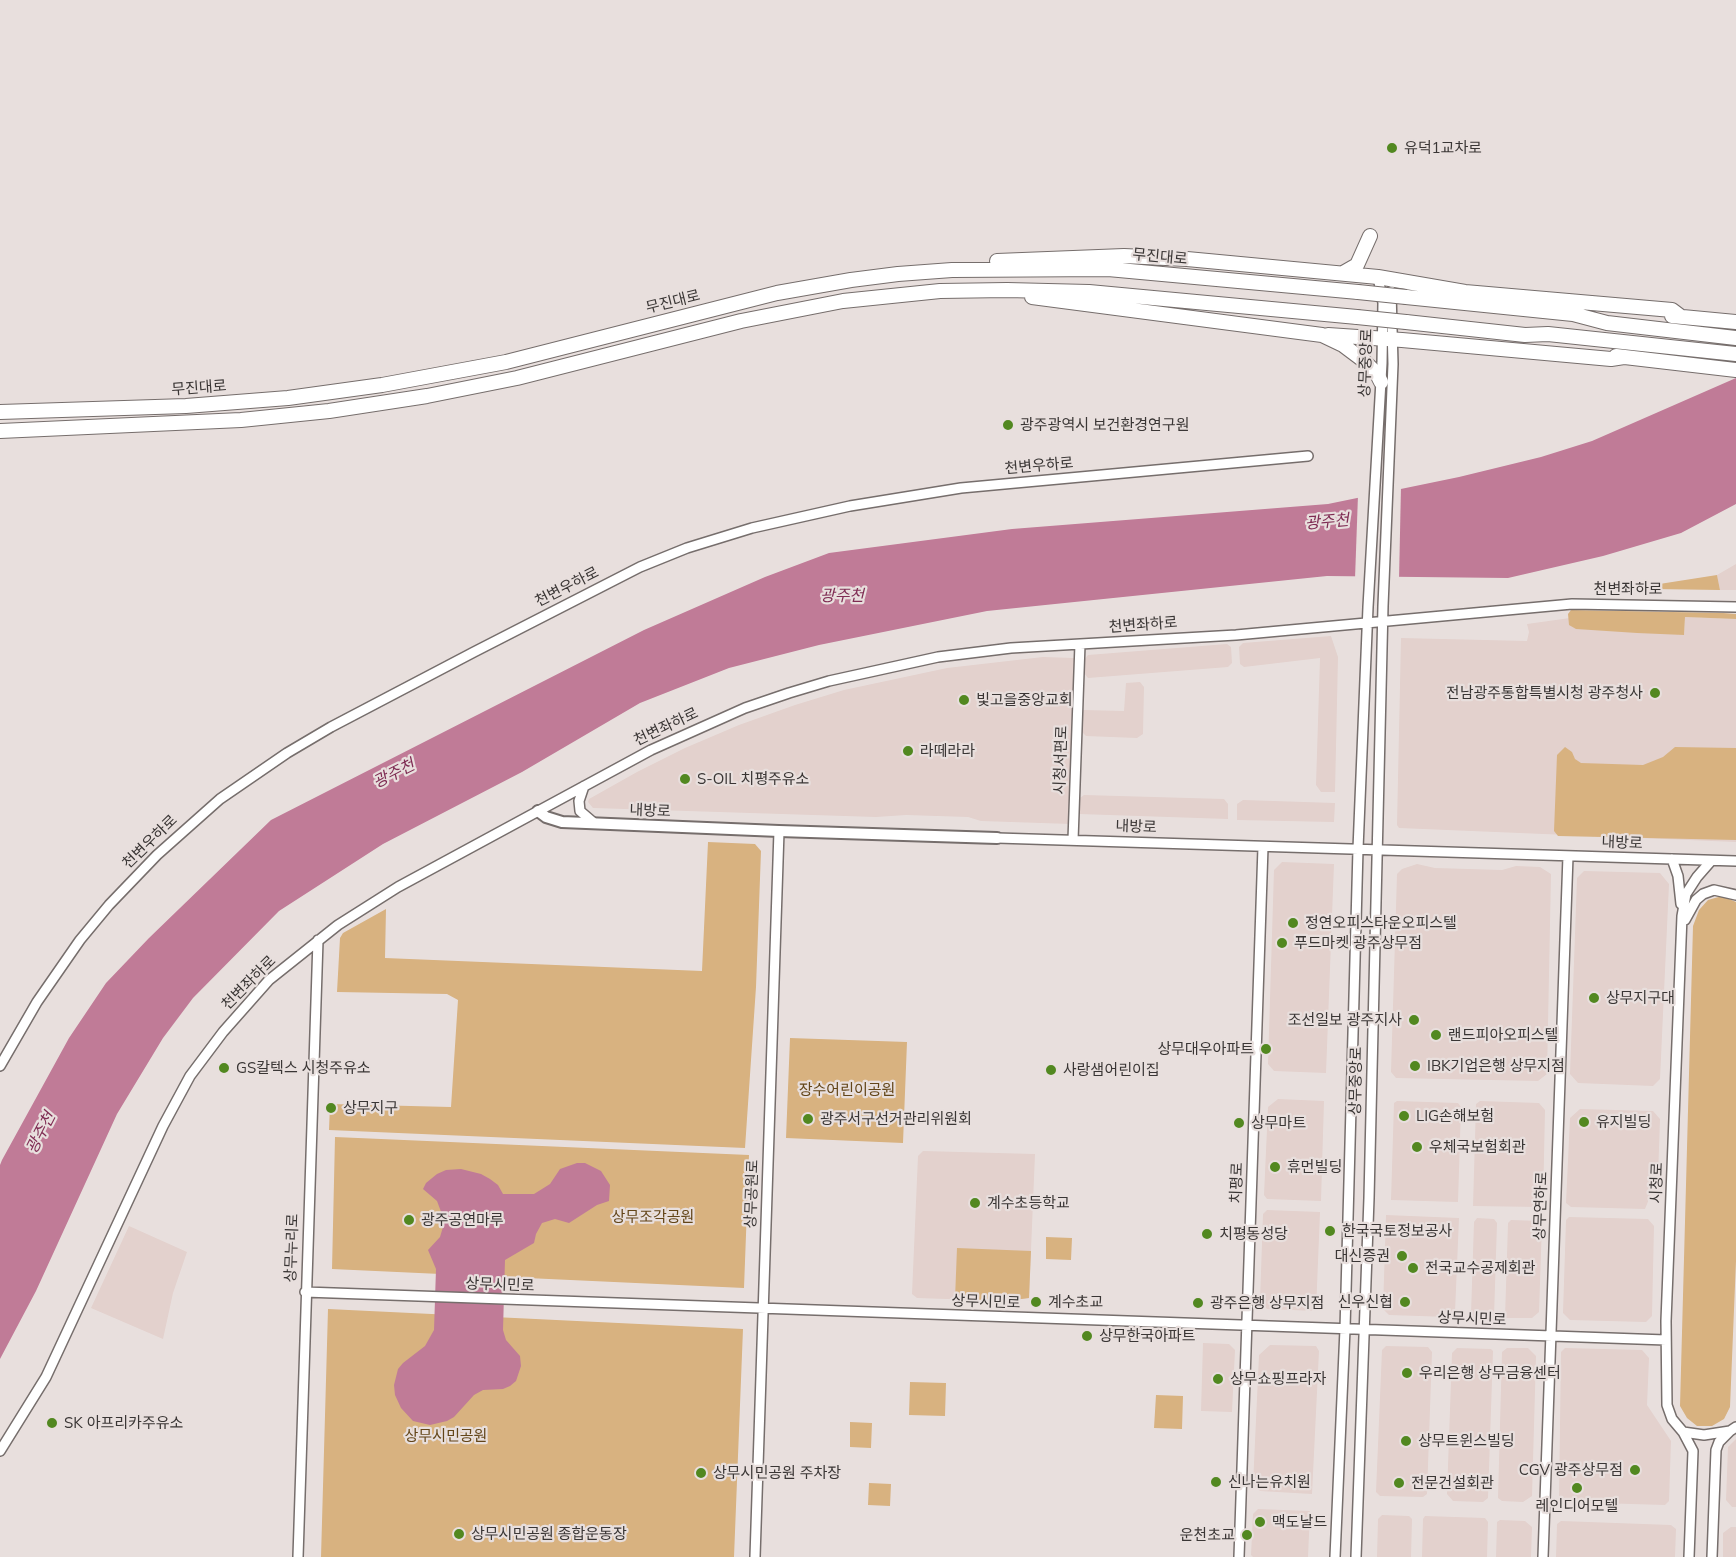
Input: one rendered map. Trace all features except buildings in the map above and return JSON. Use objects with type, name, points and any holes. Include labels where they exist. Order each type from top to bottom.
[{"type":"highway","points":[[1342,273],[1357,265],[1370,236]]},
{"type":"highway","points":[[952,270],[989,261],[1124,256],[1187,259],[1342,273],[1465,292],[1672,310],[1680,315]]},
{"type":"highway","name":"무진대로","points":[[0,412],[186,406],[288,398],[382,385],[506,362],[777,293],[851,280],[952,270],[1108,269],[1573,314]]},
{"type":"highway","points":[[1007,290],[1038,298],[1322,335],[1611,360],[1624,357]]},
{"type":"highway","points":[[0,431],[241,420],[340,409],[427,396],[517,378],[741,321],[843,301],[940,291],[1089,292],[1525,335],[1548,334],[1736,354]]},
{"type":"highway","points":[[1573,314],[1680,315],[1736,322]]},
{"type":"highway","points":[[1573,314],[1607,323],[1736,338]]},
{"type":"highway","points":[[1322,335],[1343,345],[1363,360],[1377,374],[1381,382]]},
{"type":"highway","points":[[1525,335],[1561,346],[1624,357],[1736,370]]},
{"type":"main road","name":"내방로","points":[[538,811],[546,818],[562,822],[997,838]]},
{"type":"street","name":"상무중앙로","points":[[1356,1557],[1369,1198],[1388,449],[1388,339],[1383,303],[1384,278]]},
{"type":"street","name":"상무중앙로","points":[[1335,1557],[1345,1329],[1358,849],[1367,622],[1381,382],[1388,339]]},
{"type":"street","name":"천변우하로","points":[[0,1066],[37,1002],[101,914],[157,855],[220,800],[287,753],[331,727],[640,567],[687,548],[752,528],[850,506],[961,488],[1308,456]]},
{"type":"street","name":"천변좌하로","points":[[0,1450],[46,1377],[163,1126],[190,1076],[223,1032],[269,981],[318,940],[398,887],[694,729],[745,708],[829,681],[938,657],[1011,648],[1236,634],[1572,604],[1671,604],[1736,607]]},
{"type":"street","name":"시청서편로","points":[[1073,840],[1080,644]]},
{"type":"street","points":[[584,786],[579,801],[580,811],[594,823]]},
{"type":"street","name":"상무공원로","points":[[755,1557],[779,831]]},
{"type":"street","name":"내방로","points":[[997,838],[1736,861]]},
{"type":"street","name":"치평로","points":[[1239,1557],[1263,847]]},
{"type":"street","name":"상무연하로","points":[[1544,1557],[1568,856]]},
{"type":"street","name":"시청로","points":[[1672,859],[1678,876],[1682,916]]},
{"type":"street","name":"시청로","points":[[1689,1557],[1693,1451],[1683,1432],[1672,1419],[1666,1405],[1666,1340],[1682,916],[1686,894],[1711,861]]},
{"type":"street","name":"시청로","points":[[1681,930],[1691,907],[1703,894],[1714,890],[1736,895]]},
{"type":"street","name":"상무누리로","points":[[298,1557],[318,940]]},
{"type":"street","name":"상무시민로","points":[[305,1292],[1666,1340]]},
{"type":"street","points":[[1683,1432],[1704,1435],[1733,1429]]},
{"type":"street","points":[[1712,1557],[1716,1450],[1719,1442],[1733,1429]]},
{"type":"shaded area","points":[[1736,564],[1736,590],[1720,590],[1717,575]]},
{"type":"shaded area","points":[[1685,617],[1736,619],[1736,842],[1399,828],[1397,825],[1401,638],[1527,641],[1529,632],[1527,624],[1570,618],[1684,635]]},
{"type":"shaded area","points":[[1331,636],[1338,657],[1335,792],[1321,792],[1316,785],[1320,658],[1244,667],[1240,664],[1239,647],[1243,643]]},
{"type":"shaded area","points":[[1227,644],[1231,647],[1232,663],[1228,667],[1088,678],[1084,673],[1084,660],[1088,655]]},
{"type":"shaded area","points":[[1043,657],[1074,658],[1078,661],[1071,824],[981,821],[968,817],[906,815],[876,817],[593,808],[588,802],[589,799],[637,772],[685,748],[795,705],[844,690],[947,668]]},
{"type":"shaded area","points":[[1140,682],[1144,687],[1143,734],[1137,738],[1086,736],[1082,732],[1083,710],[1124,711],[1126,683]]},
{"type":"shaded area","points":[[1084,795],[1224,799],[1228,804],[1228,819],[1079,814],[1080,798]]},
{"type":"shaded area","points":[[1243,800],[1335,803],[1334,822],[1237,820],[1237,804]]},
{"type":"shaded area","points":[[1282,862],[1334,864],[1326,1073],[1274,1071],[1268,1064],[1274,870]]},
{"type":"shaded area","points":[[1417,864],[1435,868],[1502,870],[1516,866],[1540,867],[1551,874],[1547,1074],[1538,1081],[1396,1078],[1391,1072],[1397,874],[1402,869]]},
{"type":"shaded area","points":[[1584,871],[1660,873],[1669,884],[1660,1079],[1653,1086],[1578,1083],[1570,1074],[1577,878]]},
{"type":"shaded area","points":[[1278,1099],[1324,1101],[1321,1201],[1267,1199],[1264,1195],[1268,1107]]},
{"type":"shaded area","points":[[1397,1101],[1458,1103],[1461,1107],[1458,1202],[1391,1200],[1394,1103]]},
{"type":"shaded area","points":[[1480,1101],[1539,1103],[1545,1110],[1543,1204],[1539,1207],[1473,1206],[1476,1104]]},
{"type":"shaded area","points":[[1580,1109],[1653,1111],[1660,1119],[1658,1177],[1645,1209],[1571,1207],[1566,1203],[1570,1118]]},
{"type":"shaded area","name":"계수초등학교","points":[[923,1151],[1035,1154],[1029,1298],[1006,1301],[917,1298],[912,1294],[918,1156]]},
{"type":"shaded area","points":[[1267,1210],[1320,1212],[1316,1311],[1267,1309],[1260,1301],[1263,1214]]},
{"type":"shaded area","points":[[1386,1215],[1459,1218],[1455,1312],[1449,1317],[1389,1315],[1383,1309]]},
{"type":"shaded area","points":[[1569,1217],[1648,1219],[1654,1226],[1652,1316],[1646,1322],[1570,1320],[1563,1313],[1566,1220]]},
{"type":"shaded area","points":[[1477,1218],[1494,1219],[1497,1223],[1494,1317],[1474,1317],[1471,1314],[1474,1222]]},
{"type":"shaded area","points":[[1511,1220],[1539,1221],[1542,1224],[1539,1312],[1532,1318],[1505,1318],[1508,1223]]},
{"type":"shaded area","points":[[129,1226],[187,1252],[173,1293],[163,1339],[91,1308]]},
{"type":"shaded area","name":"상무쇼핑프라자","points":[[1203,1343],[1229,1344],[1235,1350],[1232,1412],[1201,1411]]},
{"type":"shaded area","points":[[1270,1345],[1316,1346],[1319,1351],[1312,1494],[1260,1491],[1253,1485],[1259,1355]]},
{"type":"shaded area","points":[[1386,1346],[1428,1347],[1432,1352],[1427,1494],[1423,1497],[1380,1496],[1376,1492],[1382,1350]]},
{"type":"shaded area","points":[[1457,1348],[1491,1349],[1493,1351],[1488,1498],[1483,1502],[1453,1501],[1447,1494],[1452,1353]]},
{"type":"shaded area","points":[[1507,1348],[1528,1348],[1536,1356],[1532,1496],[1523,1502],[1502,1501],[1498,1498],[1502,1352]]},
{"type":"shaded area","points":[[1565,1348],[1642,1350],[1649,1358],[1647,1405],[1671,1441],[1669,1501],[1665,1505],[1563,1502],[1559,1500],[1561,1352]]},
{"type":"shaded area","points":[[1736,1439],[1736,1507],[1732,1507],[1726,1500],[1728,1447]]},
{"type":"shaded area","points":[[1258,1509],[1310,1511],[1308,1557],[1253,1557],[1251,1555],[1253,1514]]},
{"type":"shaded area","points":[[1382,1515],[1409,1516],[1412,1519],[1411,1557],[1377,1557],[1378,1519]]},
{"type":"shaded area","points":[[1425,1516],[1485,1518],[1488,1522],[1487,1557],[1422,1557]]},
{"type":"shaded area","points":[[1500,1520],[1525,1521],[1532,1527],[1531,1557],[1496,1557],[1497,1522]]},
{"type":"shaded area","points":[[1561,1521],[1671,1525],[1676,1529],[1675,1557],[1556,1557],[1557,1524]]},
{"type":"shaded area","points":[[1731,1527],[1736,1527],[1736,1557],[1723,1557],[1723,1533]]},
{"type":"green space","points":[[1717,575],[1720,590],[1653,589],[1653,585]]},
{"type":"green space","points":[[1571,610],[1723,613],[1736,614],[1736,619],[1685,617],[1684,635],[1637,633],[1576,629],[1569,625],[1568,614]]},
{"type":"green space","points":[[1565,747],[1581,763],[1643,765],[1663,757],[1675,747],[1736,748],[1736,840],[1558,836],[1554,831],[1557,755]]},
{"type":"green space","points":[[708,842],[755,844],[761,851],[756,987],[745,1148],[329,1130],[330,1104],[451,1107],[458,1000],[447,994],[337,992],[340,938],[343,933],[386,909],[385,958],[702,971]]},
{"type":"green space","points":[[1722,896],[1736,902],[1736,1261],[1730,1407],[1724,1419],[1712,1426],[1697,1426],[1687,1418],[1680,1406],[1693,926],[1699,910],[1708,900]]},
{"type":"green space","name":"장수어린이공원","points":[[790,1038],[907,1042],[903,1143],[786,1138]]},
{"type":"green space","name":"상무조각공원","points":[[335,1137],[749,1155],[744,1288],[332,1269]]},
{"type":"green space","points":[[1046,1237],[1072,1238],[1071,1260],[1046,1259]]},
{"type":"green space","points":[[957,1248],[1031,1251],[1029,1298],[1006,1301],[955,1299]]},
{"type":"green space","name":"상무시민공원","points":[[328,1309],[743,1329],[734,1557],[321,1557]]},
{"type":"green space","points":[[910,1382],[946,1383],[945,1416],[909,1415]]},
{"type":"green space","points":[[1156,1395],[1183,1396],[1182,1429],[1154,1428]]},
{"type":"green space","points":[[850,1422],[872,1423],[871,1448],[850,1447]]},
{"type":"green space","points":[[869,1483],[891,1484],[890,1506],[868,1505]]},
{"type":"water","name":"광주천","points":[[1736,378],[1736,504],[1681,533],[1603,556],[1508,578],[1327,576],[987,611],[819,645],[729,668],[640,703],[522,772],[383,844],[279,911],[193,998],[163,1038],[117,1114],[36,1291],[0,1359],[0,1165],[2,1160],[69,1038],[106,983],[271,820],[644,630],[765,577],[829,553],[1012,529],[1328,504],[1459,477],[1541,457],[1592,441]]},
{"type":"water","points":[[577,1163],[585,1163],[601,1171],[610,1185],[609,1201],[597,1205],[569,1223],[555,1219],[542,1223],[534,1243],[505,1260],[503,1330],[506,1340],[520,1356],[521,1366],[516,1381],[503,1389],[483,1390],[474,1395],[454,1417],[447,1421],[430,1425],[413,1421],[401,1408],[395,1395],[394,1385],[398,1369],[425,1346],[434,1330],[436,1269],[428,1250],[440,1237],[443,1217],[437,1201],[423,1189],[426,1183],[446,1170],[461,1169],[490,1179],[498,1185],[503,1194],[534,1194],[550,1184],[560,1169]]},
{"type":"pier","points":[[1401,486],[1399,580],[1355,579],[1358,495]]},
{"type":"place","name":"유덕1교차로","points":[[1392,148]]},
{"type":"place","name":"광주광역시 보건환경연구원","points":[[1008,425]]},
{"type":"place","name":"전남광주통합특별시청 광주청사","points":[[1655,693]]},
{"type":"place","name":"빛고을중앙교회","points":[[964,700]]},
{"type":"place","name":"라떼라라","points":[[908,751]]},
{"type":"place","name":"S-OIL 치평주유소","points":[[685,779]]},
{"type":"place","name":"정연오피스타운오피스텔","points":[[1293,923]]},
{"type":"place","name":"푸드마켓 광주상무점","points":[[1282,943]]},
{"type":"place","name":"상무지구대","points":[[1594,998]]},
{"type":"place","name":"조선일보 광주지사","points":[[1414,1020]]},
{"type":"place","name":"랜드피아오피스텔","points":[[1436,1035]]},
{"type":"place","name":"상무대우아파트","points":[[1266,1049]]},
{"type":"place","name":"IBK기업은행 상무지점","points":[[1415,1066]]},
{"type":"place","name":"GS칼텍스 시청주유소","points":[[224,1068]]},
{"type":"place","name":"사랑샘어린이집","points":[[1051,1070]]},
{"type":"place","name":"상무지구","points":[[331,1108]]},
{"type":"place","name":"LIG손해보험","points":[[1404,1116]]},
{"type":"place","name":"광주서구선거관리위원회","points":[[808,1119]]},
{"type":"place","name":"유지빌딩","points":[[1584,1122]]},
{"type":"place","name":"상무마트","points":[[1239,1123]]},
{"type":"place","name":"우체국보험회관","points":[[1417,1147]]},
{"type":"place","name":"휴먼빌딩","points":[[1275,1167]]},
{"type":"place","name":"계수초등학교","points":[[975,1203]]},
{"type":"place","name":"광주공연마루","points":[[409,1220]]},
{"type":"place","name":"한국국토정보공사","points":[[1330,1231]]},
{"type":"place","name":"치평동성당","points":[[1207,1234]]},
{"type":"place","name":"대신증권","points":[[1402,1256]]},
{"type":"place","name":"전국교수공제회관","points":[[1413,1268]]},
{"type":"place","name":"계수초교","points":[[1036,1302]]},
{"type":"place","name":"신우신협","points":[[1405,1302]]},
{"type":"place","name":"광주은행 상무지점","points":[[1198,1303]]},
{"type":"place","name":"상무한국아파트","points":[[1087,1336]]},
{"type":"place","name":"우리은행 상무금융센터","points":[[1407,1373]]},
{"type":"place","name":"상무쇼핑프라자","points":[[1218,1379]]},
{"type":"place","name":"SK 아프리카주유소","points":[[52,1423]]},
{"type":"place","name":"상무트윈스빌딩","points":[[1406,1441]]},
{"type":"place","name":"CGV 광주상무점","points":[[1635,1470]]},
{"type":"place","name":"상무시민공원 주차장","points":[[701,1473]]},
{"type":"place","name":"신나는유치원","points":[[1216,1482]]},
{"type":"place","name":"전문건설회관","points":[[1399,1483]]},
{"type":"place","name":"레인디어모텔","points":[[1577,1488]]},
{"type":"place","name":"맥도날드","points":[[1260,1522]]},
{"type":"place","name":"상무시민공원 종합운동장","points":[[459,1534]]},
{"type":"place","name":"운천초교","points":[[1247,1535]]}]
